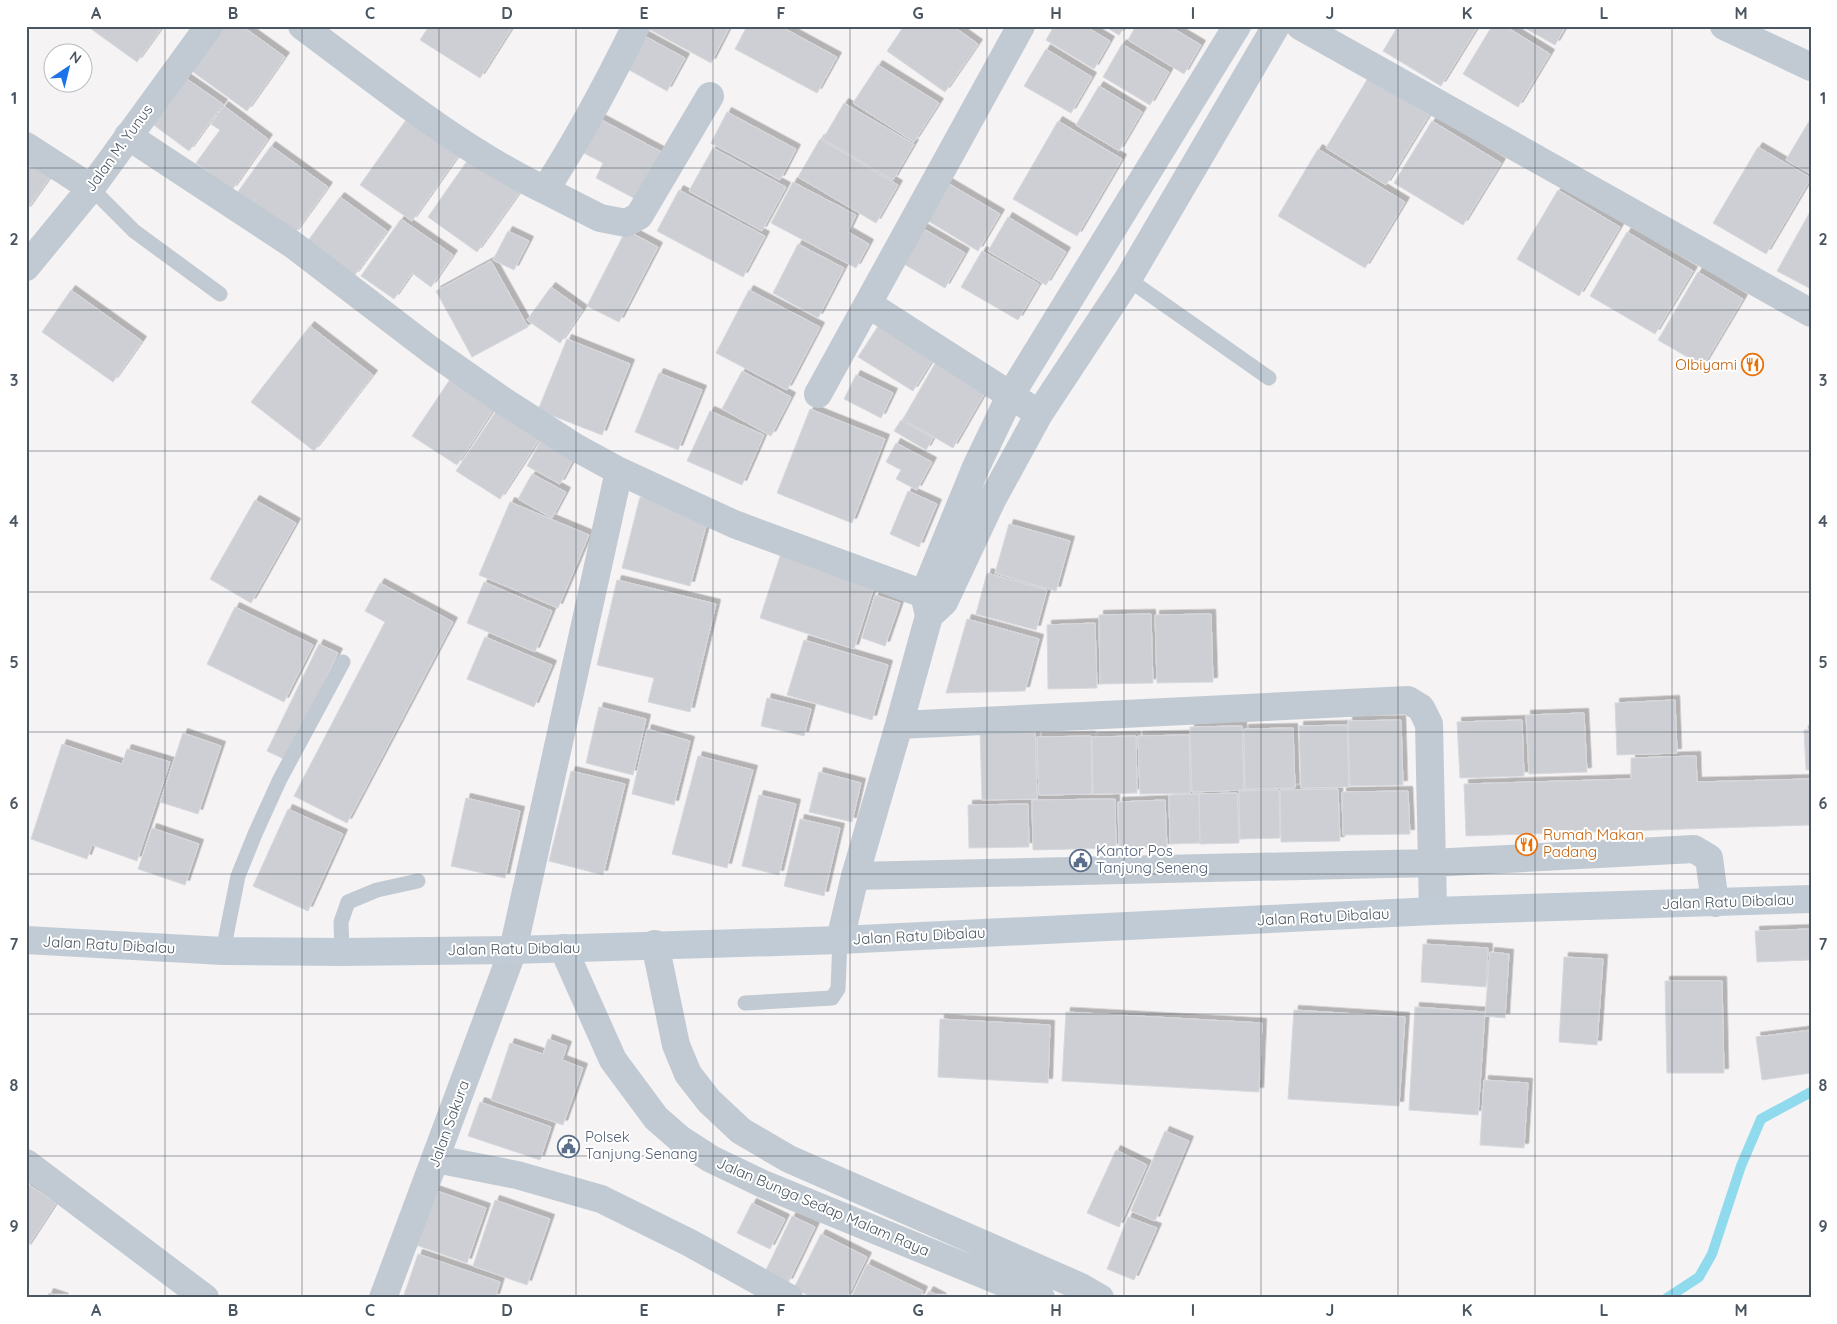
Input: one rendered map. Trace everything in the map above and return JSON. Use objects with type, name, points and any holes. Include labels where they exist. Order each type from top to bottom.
[{"type":"main road","name":"Jalan Ratu Dibalau","points":[[26,940],[223,951],[513,950],[655,944],[840,940],[1433,912],[1811,900]]},
{"type":"street","name":"Jalan M. Yunus","points":[[26,267],[91,188],[209,26]]},
{"type":"street","points":[[302,26],[457,139],[518,177],[600,218],[626,223],[639,216],[710,96]]},
{"type":"street","points":[[545,190],[569,154],[605,89],[636,26]]},
{"type":"street","points":[[818,394],[1021,26]]},
{"type":"street","points":[[840,940],[855,876],[932,604],[976,467],[1010,396],[1236,26],[1270,35],[1128,279],[1039,414],[932,604]]},
{"type":"street","points":[[1300,26],[1811,313]]},
{"type":"street","points":[[1724,26],[1811,67]]},
{"type":"street","points":[[128,136],[292,244],[432,351],[502,400],[575,447],[619,470],[734,524],[932,604]]},
{"type":"street","points":[[26,146],[91,188]]},
{"type":"street","points":[[868,304],[1039,414]]},
{"type":"street","name":"Jalan Sakura","points":[[384,1298],[513,950],[619,470]]},
{"type":"street","points":[[899,725],[1408,700],[1421,708],[1429,724],[1433,912]]},
{"type":"street","points":[[855,876],[1432,863],[1694,849],[1709,858],[1715,903]]},
{"type":"street","name":"Jalan Bunga Sedap Malam Raya","points":[[655,944],[676,1045],[688,1074],[709,1101],[741,1131],[789,1159],[1081,1287],[1100,1298]]},
{"type":"street","name":"Jalan Bunga Sedap Malam Raya","points":[[563,948],[613,1060],[656,1118],[680,1139],[711,1159],[763,1184],[1041,1298]]},
{"type":"street","points":[[436,1159],[517,1175],[601,1199],[690,1243],[789,1298]]},
{"type":"street","points":[[26,1163],[205,1298]]},
{"type":"lane","points":[[91,188],[134,231],[220,294]]},
{"type":"lane","points":[[1128,279],[1269,378]]},
{"type":"lane","points":[[223,951],[238,876],[254,834],[280,779],[343,662]]},
{"type":"lane","points":[[342,952],[341,922],[348,902],[377,890],[418,881]]},
{"type":"lane","points":[[745,1004],[832,998],[838,990],[840,940]]},
{"type":"building","points":[[87,26],[163,26],[137,62]]},
{"type":"building","points":[[220,26],[242,26],[285,57],[247,111],[189,69]]},
{"type":"building","points":[[429,26],[513,26],[480,78],[420,40]]},
{"type":"building","points":[[645,26],[730,26],[711,63]]},
{"type":"building","points":[[747,26],[780,26],[837,57],[817,93],[735,49]]},
{"type":"building","points":[[904,26],[953,26],[978,44],[945,92],[887,51]]},
{"type":"building","points":[[1054,26],[1085,26],[1110,41],[1094,69],[1046,40]]},
{"type":"building","points":[[1104,26],[1125,26],[1119,35]]},
{"type":"building","points":[[1136,26],[1169,26],[1201,45],[1184,74],[1128,40]]},
{"type":"building","points":[[1398,26],[1478,26],[1441,86],[1383,51]]},
{"type":"building","points":[[1492,26],[1505,26],[1550,54],[1518,107],[1463,74]]},
{"type":"building","points":[[1521,26],[1566,26],[1555,45]]},
{"type":"building","points":[[639,33],[685,58],[667,91],[622,66]]},
{"type":"building","points":[[1122,44],[1169,72],[1150,105],[1103,77]]},
{"type":"building","points":[[1046,49],[1092,77],[1071,113],[1024,86]]},
{"type":"building","points":[[878,65],[939,103],[914,142],[853,103]]},
{"type":"building","points":[[184,77],[223,104],[189,151],[151,123]]},
{"type":"building","points":[[1368,78],[1429,115],[1386,185],[1326,148]]},
{"type":"building","points":[[1099,86],[1142,112],[1119,151],[1076,125]]},
{"type":"building","points":[[844,103],[914,144],[893,180],[823,139]]},
{"type":"building","points":[[224,106],[268,139],[232,190],[196,163],[220,130],[211,124]]},
{"type":"building","points":[[727,112],[796,149],[780,180],[711,143]]},
{"type":"building","points":[[598,118],[669,156],[643,203],[596,178],[603,163],[580,151]]},
{"type":"building","points":[[1811,118],[1811,174],[1786,160]]},
{"type":"building","points":[[406,120],[458,156],[412,221],[360,185]]},
{"type":"building","points":[[1058,121],[1122,159],[1077,236],[1013,199]]},
{"type":"building","points":[[1432,121],[1501,163],[1463,225],[1394,183]]},
{"type":"building","points":[[820,139],[898,185],[876,223],[798,177]]},
{"type":"building","points":[[271,146],[328,187],[294,234],[237,193]]},
{"type":"building","points":[[1758,147],[1811,178],[1766,254],[1713,223]]},
{"type":"building","points":[[713,148],[786,187],[762,231],[689,191]]},
{"type":"building","points":[[26,149],[55,170],[26,211]]},
{"type":"building","points":[[1318,149],[1405,202],[1365,268],[1278,216]]},
{"type":"building","points":[[474,151],[524,186],[477,252],[428,217]]},
{"type":"building","points":[[793,182],[856,215],[848,232],[869,244],[856,268],[771,223]]},
{"type":"building","points":[[946,182],[1000,214],[978,251],[925,219]]},
{"type":"building","points":[[679,190],[765,236],[743,277],[657,231]]},
{"type":"building","points":[[1558,190],[1620,227],[1579,296],[1517,259]]},
{"type":"building","points":[[340,197],[387,231],[354,276],[307,242]]},
{"type":"building","points":[[1811,210],[1811,289],[1777,271]]},
{"type":"building","points":[[1008,217],[1066,252],[1046,285],[988,251]]},
{"type":"building","points":[[401,219],[453,255],[431,287],[412,273],[394,299],[361,276]]},
{"type":"building","points":[[917,225],[965,253],[945,288],[897,260]]},
{"type":"building","points":[[626,230],[658,247],[619,322],[587,306]]},
{"type":"building","points":[[508,231],[529,241],[514,270],[493,260]]},
{"type":"building","points":[[1627,232],[1693,271],[1655,334],[1590,296]]},
{"type":"building","points":[[798,244],[844,268],[818,318],[773,293]]},
{"type":"building","points":[[982,251],[1039,284],[1018,320],[961,287]]},
{"type":"building","points":[[491,261],[528,327],[472,357],[436,291]]},
{"type":"building","points":[[1698,272],[1743,299],[1703,366],[1658,340]]},
{"type":"building","points":[[551,287],[583,310],[560,343],[527,320]]},
{"type":"building","points":[[71,290],[142,341],[113,382],[42,332]]},
{"type":"building","points":[[749,290],[820,327],[787,390],[716,353]]},
{"type":"building","points":[[882,320],[936,354],[913,391],[858,357]]},
{"type":"building","points":[[310,326],[373,375],[314,451],[251,402]]},
{"type":"building","points":[[567,339],[630,364],[602,435],[538,410]]},
{"type":"building","points":[[937,360],[987,389],[953,448],[903,419]]},
{"type":"building","points":[[742,371],[791,397],[771,436],[722,409]]},
{"type":"building","points":[[659,373],[702,390],[678,450],[635,432]]},
{"type":"building","points":[[453,375],[497,404],[457,465],[412,436]]},
{"type":"building","points":[[856,375],[893,393],[881,418],[844,399]]},
{"type":"building","points":[[810,409],[885,439],[852,523],[777,493]]},
{"type":"building","points":[[497,410],[540,438],[500,499],[456,471]]},
{"type":"building","points":[[710,411],[764,435],[742,485],[687,461]]},
{"type":"building","points":[[901,420],[933,438],[926,450],[894,431]]},
{"type":"building","points":[[542,439],[575,456],[560,484],[527,466]]},
{"type":"building","points":[[896,443],[932,462],[917,490],[896,479],[901,470],[886,462]]},
{"type":"building","points":[[532,474],[566,492],[552,518],[518,499]]},
{"type":"building","points":[[908,491],[937,504],[919,547],[890,534]]},
{"type":"building","points":[[640,497],[709,515],[690,586],[622,568]]},
{"type":"building","points":[[255,500],[296,523],[251,603],[210,579]]},
{"type":"building","points":[[510,502],[589,535],[558,608],[479,575]]},
{"type":"building","points":[[1009,524],[1070,541],[1056,591],[995,573]]},
{"type":"building","points":[[782,550],[876,581],[854,649],[760,618]]},
{"type":"building","points":[[987,573],[1047,590],[1036,630],[976,614]]},
{"type":"building","points":[[617,580],[716,604],[690,712],[648,702],[654,678],[597,665]]},
{"type":"building","points":[[484,582],[552,611],[535,652],[467,623]]},
{"type":"building","points":[[380,583],[453,622],[347,823],[294,796],[385,622],[365,611]]},
{"type":"building","points":[[875,595],[900,603],[885,646],[862,638]]},
{"type":"building","points":[[235,607],[313,645],[284,702],[207,664]]},
{"type":"building","points":[[1151,614],[1153,683],[1100,684],[1099,615]]},
{"type":"building","points":[[1211,614],[1213,682],[1157,683],[1155,615]]},
{"type":"building","points":[[967,619],[1039,639],[1025,691],[946,693]]},
{"type":"building","points":[[1095,623],[1097,688],[1048,689],[1047,625]]},
{"type":"building","points":[[485,637],[552,665],[534,707],[467,679]]},
{"type":"building","points":[[804,640],[888,665],[872,720],[787,695]]},
{"type":"building","points":[[319,644],[338,653],[286,760],[267,751]]},
{"type":"building","points":[[767,698],[811,709],[804,736],[761,726]]},
{"type":"building","points":[[1675,700],[1677,753],[1617,755],[1615,703]]},
{"type":"building","points":[[599,707],[646,719],[633,775],[586,763]]},
{"type":"building","points":[[1584,713],[1587,772],[1529,774],[1526,715]]},
{"type":"building","points":[[1401,720],[1403,785],[1350,786],[1348,721]]},
{"type":"building","points":[[1522,720],[1524,776],[1460,778],[1457,722]]},
{"type":"building","points":[[1347,725],[1349,787],[1301,788],[1299,726]]},
{"type":"building","points":[[1242,726],[1244,790],[1192,792],[1190,727]]},
{"type":"building","points":[[1293,728],[1295,788],[1245,789],[1244,729]]},
{"type":"building","points":[[647,729],[690,741],[674,805],[632,794]]},
{"type":"building","points":[[1804,730],[1811,730],[1811,770],[1806,770]]},
{"type":"building","points":[[980,731],[1035,731],[1037,799],[982,800]]},
{"type":"building","points":[[183,733],[221,746],[198,814],[160,802]]},
{"type":"building","points":[[1189,735],[1190,793],[1140,794],[1138,736]]},
{"type":"building","points":[[1091,736],[1092,794],[1039,795],[1037,737]]},
{"type":"building","points":[[1136,736],[1137,793],[1093,794],[1092,737]]},
{"type":"building","points":[[62,744],[122,764],[127,749],[170,762],[137,861],[92,845],[87,859],[31,839]]},
{"type":"building","points":[[698,756],[753,770],[727,868],[672,854]]},
{"type":"building","points":[[1696,756],[1697,782],[1811,779],[1811,825],[1466,836],[1464,784],[1631,779],[1631,758]]},
{"type":"building","points":[[571,771],[625,784],[603,875],[549,861]]},
{"type":"building","points":[[819,772],[861,783],[852,822],[809,812]]},
{"type":"building","points":[[1338,789],[1340,841],[1281,842],[1280,790]]},
{"type":"building","points":[[1279,790],[1280,838],[1240,839],[1239,791]]},
{"type":"building","points":[[1408,791],[1410,834],[1343,835],[1342,792]]},
{"type":"building","points":[[1237,793],[1239,843],[1200,844],[1199,794]]},
{"type":"building","points":[[1199,794],[1200,843],[1170,844],[1169,795]]},
{"type":"building","points":[[759,795],[796,804],[779,875],[742,866]]},
{"type":"building","points":[[466,798],[520,811],[505,878],[451,866]]},
{"type":"building","points":[[1115,799],[1116,848],[1033,850],[1032,800]]},
{"type":"building","points":[[1165,800],[1167,848],[1119,848],[1118,802]]},
{"type":"building","points":[[1028,804],[1029,847],[969,848],[968,805]]},
{"type":"building","points":[[288,809],[343,834],[308,911],[253,886]]},
{"type":"building","points":[[800,819],[840,828],[824,896],[784,886]]},
{"type":"building","points":[[152,828],[199,844],[185,885],[138,869]]},
{"type":"building","points":[[1811,929],[1811,960],[1757,962],[1755,931]]},
{"type":"building","points":[[1423,944],[1488,948],[1486,987],[1421,982]]},
{"type":"building","points":[[1490,952],[1509,954],[1505,1018],[1485,1016]]},
{"type":"building","points":[[1564,957],[1603,959],[1597,1045],[1559,1042]]},
{"type":"building","points":[[1665,981],[1722,981],[1724,1073],[1667,1073]]},
{"type":"building","points":[[1415,1007],[1485,1012],[1478,1115],[1409,1110]]},
{"type":"building","points":[[1294,1010],[1405,1017],[1399,1106],[1288,1099]]},
{"type":"building","points":[[1066,1012],[1262,1023],[1259,1092],[1062,1081]]},
{"type":"building","points":[[940,1019],[1050,1025],[1048,1083],[938,1077]]},
{"type":"building","points":[[1811,1030],[1811,1073],[1762,1080],[1756,1037]]},
{"type":"building","points":[[548,1039],[567,1046],[562,1060],[583,1068],[563,1125],[491,1100],[510,1043],[543,1054]]},
{"type":"building","points":[[1484,1080],[1528,1083],[1524,1148],[1480,1145]]},
{"type":"building","points":[[480,1102],[551,1127],[540,1160],[468,1136]]},
{"type":"building","points":[[1165,1131],[1189,1141],[1155,1221],[1131,1211]]},
{"type":"building","points":[[1116,1150],[1147,1165],[1119,1227],[1087,1213]]},
{"type":"building","points":[[26,1183],[56,1203],[26,1249]]},
{"type":"building","points":[[434,1190],[486,1208],[467,1263],[416,1245]]},
{"type":"building","points":[[495,1200],[550,1219],[527,1285],[473,1266]]},
{"type":"building","points":[[752,1203],[785,1219],[770,1249],[737,1233]]},
{"type":"building","points":[[792,1216],[815,1227],[788,1283],[765,1272]]},
{"type":"building","points":[[1128,1217],[1157,1228],[1134,1280],[1107,1269]]},
{"type":"building","points":[[821,1234],[867,1257],[847,1298],[813,1298],[794,1288]]},
{"type":"building","points":[[418,1254],[500,1282],[495,1298],[403,1298]]},
{"type":"building","points":[[867,1264],[923,1291],[920,1298],[851,1298]]},
{"type":"building","points":[[929,1291],[942,1298],[925,1298]]},
{"type":"building","points":[[49,1293],[64,1298],[47,1298]]},
{"type":"waterway","points":[[1667,1298],[1699,1277],[1712,1254],[1741,1166],[1761,1119],[1811,1092]]},
{"type":"place","name":"Olbiyami","points":[[1753,365]]},
{"type":"place","name":"Rumah Makan Padang","points":[[1527,844]]},
{"type":"place","name":"Kantor Pos Tanjung Seneng","points":[[1080,860]]},
{"type":"place","name":"Polsek Tanjung Senang","points":[[569,1146]]}]
